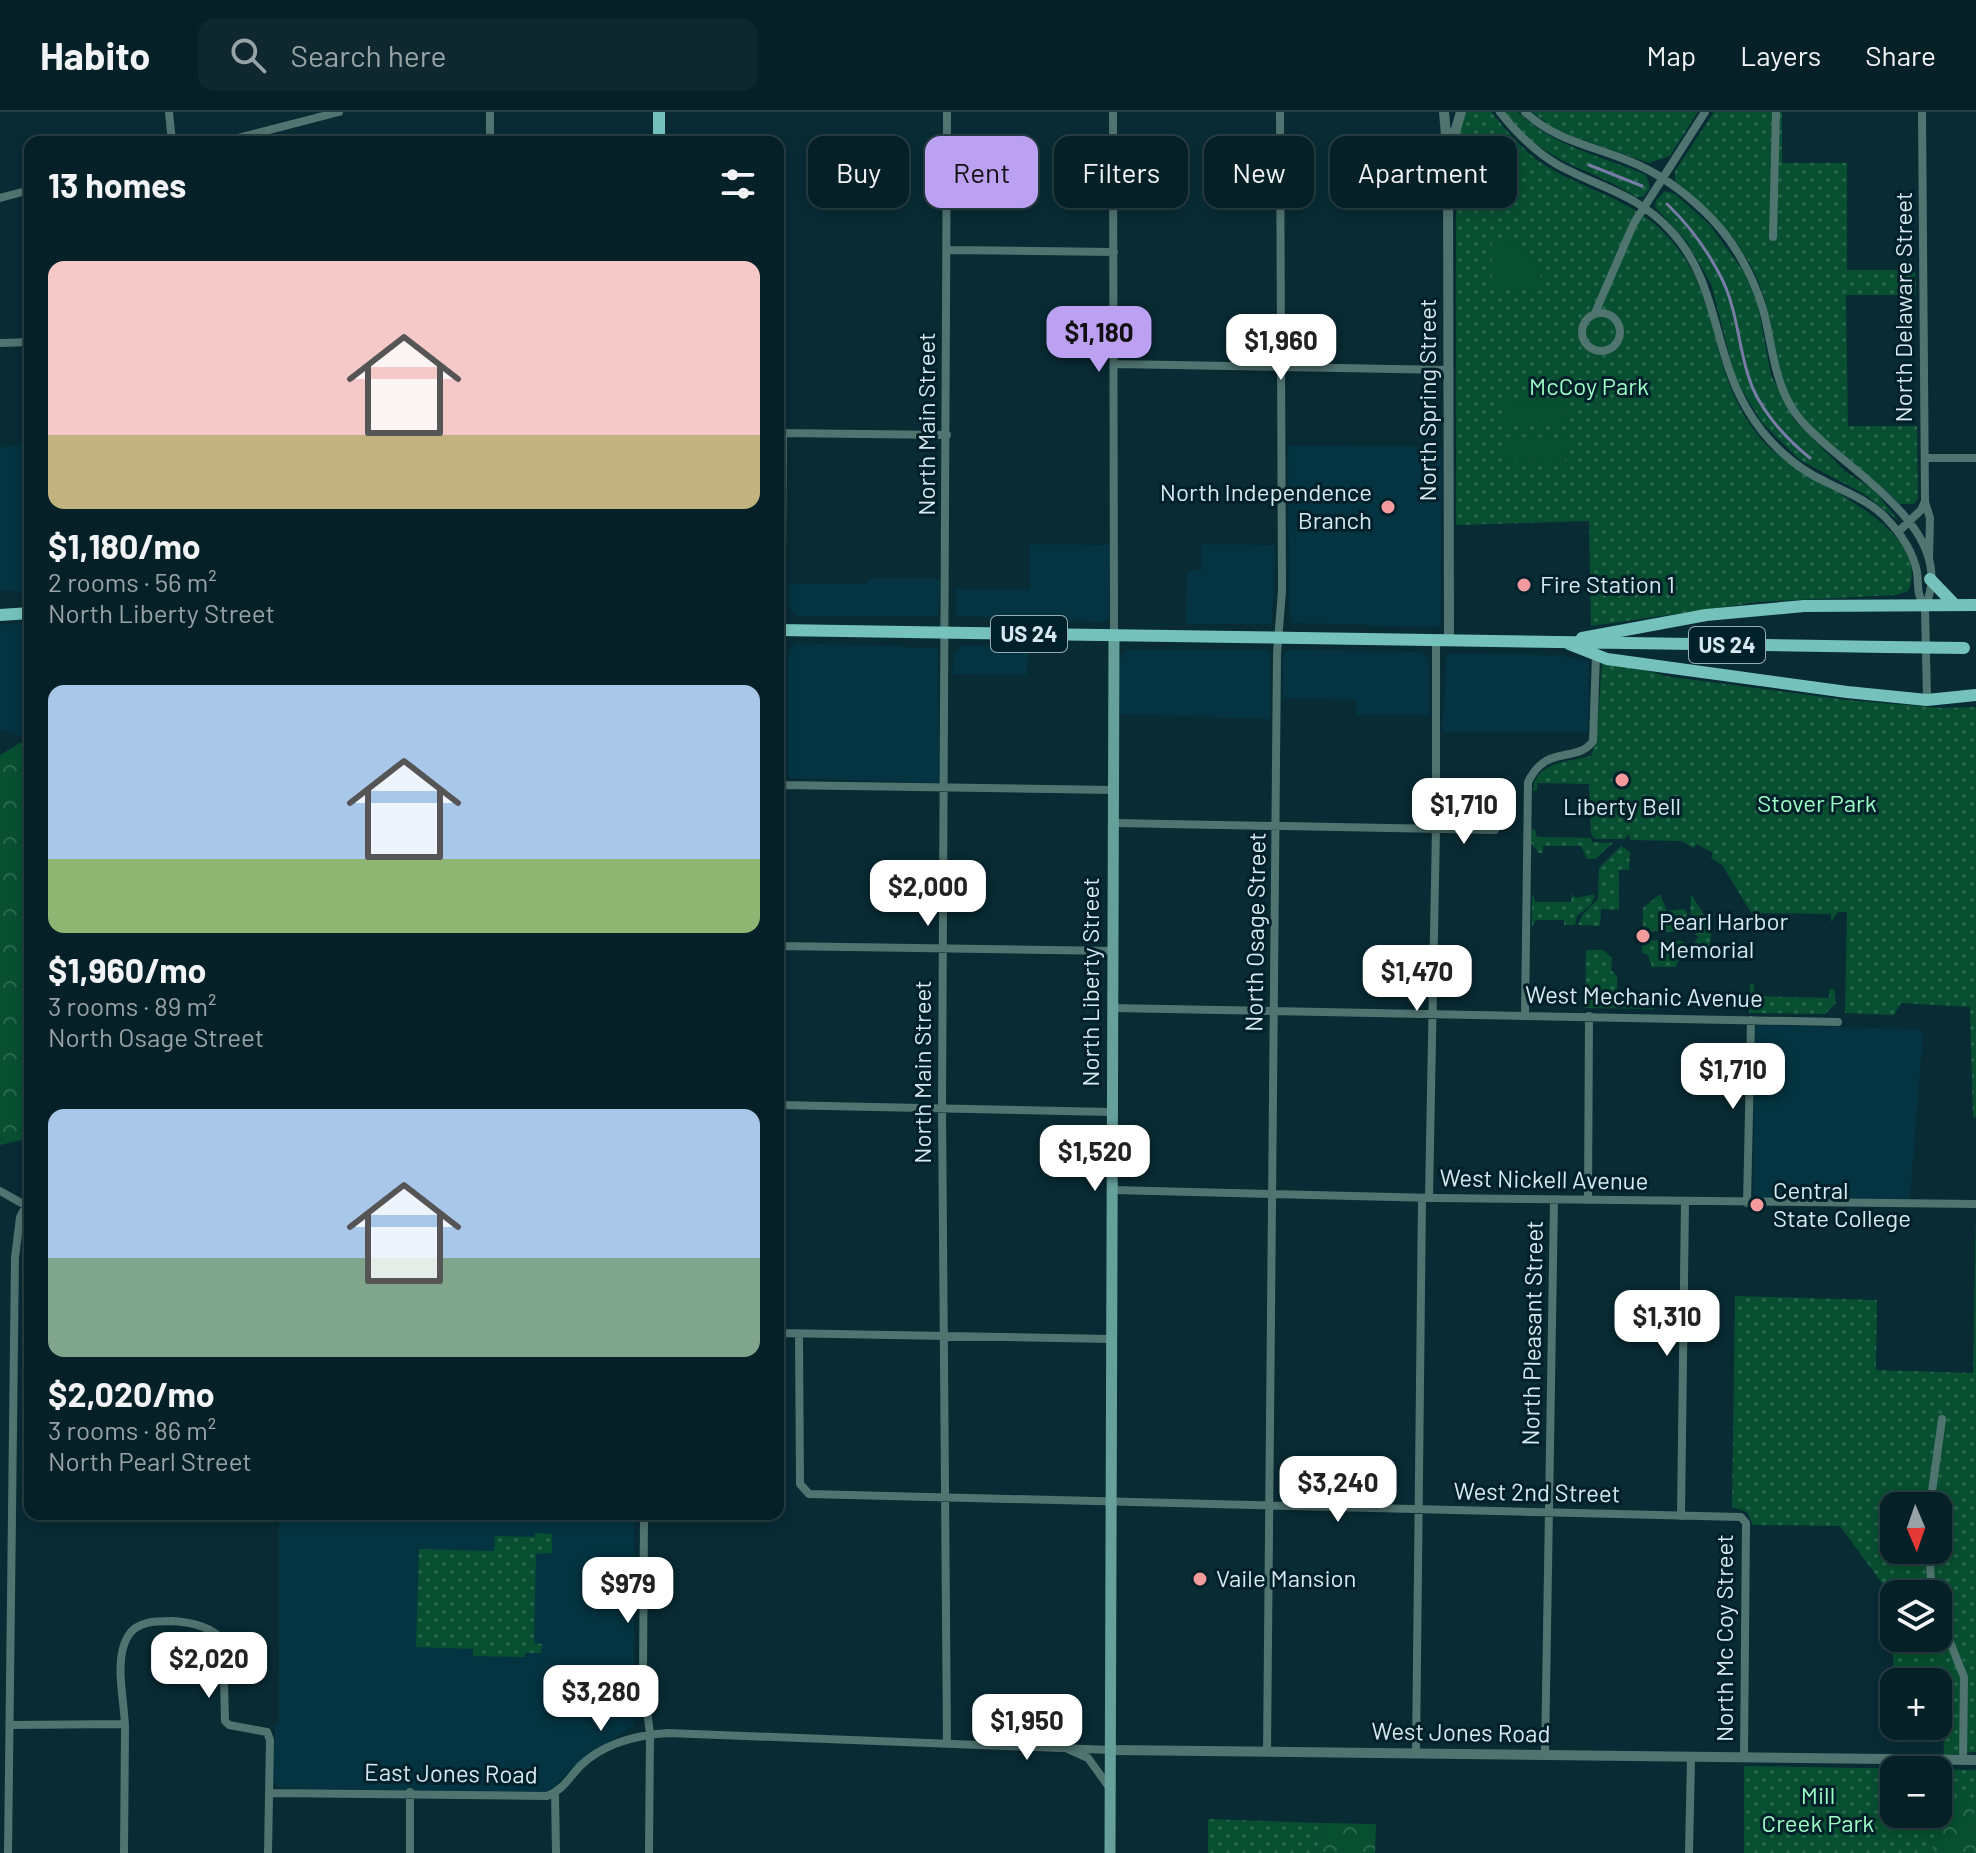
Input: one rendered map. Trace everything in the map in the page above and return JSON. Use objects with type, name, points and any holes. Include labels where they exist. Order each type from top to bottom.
[{"type":"main road","points":[[659,112],[659,136]]},
{"type":"main road","points":[[1930,579],[1955,605]]},
{"type":"main road","points":[[1566,642],[1622,628],[1706,615],[1833,605],[1976,605]]},
{"type":"main road","points":[[0,615],[24,613]]},
{"type":"main road","name":"US 24","points":[[784,630],[1970,648]]},
{"type":"main road","name":"North Liberty Street","points":[[1110,1853],[1114,636]]},
{"type":"main road","points":[[1566,642],[1596,655],[1847,692],[1927,700],[1976,695]]},
{"type":"street","points":[[169,112],[171,136]]},
{"type":"street","points":[[245,136],[339,112]]},
{"type":"street","points":[[490,112],[490,136]]},
{"type":"street","name":"North Main Street","points":[[947,112],[942,1108],[947,1743]]},
{"type":"street","name":"North Liberty Street","points":[[1113,112],[1114,636]]},
{"type":"street","name":"North Osage Street","points":[[1267,1752],[1279,638],[1280,112]]},
{"type":"street","name":"North Spring Street","points":[[1444,112],[1446,136]]},
{"type":"street","name":"North Spring Street","points":[[1454,136],[1461,112]]},
{"type":"street","points":[[1500,112],[1517,134],[1539,153],[1644,206],[1675,235],[1697,267],[1712,305],[1731,379],[1764,434],[1803,470],[1860,498],[1882,514],[1910,552],[1917,573],[1917,595],[1925,607]]},
{"type":"street","points":[[1525,112],[1567,140],[1629,161],[1662,178],[1706,213],[1741,258],[1763,310],[1778,381],[1798,417],[1832,454],[1866,476],[1886,494],[1910,522],[1928,564],[1931,593],[1925,607],[1927,700]]},
{"type":"street","points":[[1595,313],[1613,316],[1620,327],[1619,339],[1604,351],[1592,349],[1583,340],[1585,321],[1595,313],[1607,280],[1644,206],[1704,112]]},
{"type":"street","points":[[1773,237],[1776,112]]},
{"type":"street","name":"North Delaware Street","points":[[1922,112],[1925,501],[1930,518],[1928,564]]},
{"type":"street","points":[[0,198],[24,192]]},
{"type":"street","name":"North Spring Street","points":[[1416,1753],[1425,1198],[1433,1013],[1448,370],[1448,208]]},
{"type":"street","points":[[947,250],[1114,252]]},
{"type":"street","points":[[0,343],[24,342]]},
{"type":"street","points":[[1115,364],[1448,370]]},
{"type":"street","points":[[784,433],[947,435]]},
{"type":"street","points":[[1925,458],[1976,458]]},
{"type":"street","points":[[1898,532],[1910,522],[1925,501]]},
{"type":"street","points":[[1525,1014],[1528,782],[1534,768],[1546,758],[1586,749],[1593,741],[1596,655]]},
{"type":"street","points":[[784,785],[1114,790]]},
{"type":"street","points":[[1114,823],[1495,830]]},
{"type":"street","points":[[784,946],[1113,951]]},
{"type":"street","name":"West Mechanic Avenue","points":[[1113,1008],[1838,1022]]},
{"type":"street","points":[[1588,1200],[1589,1016]]},
{"type":"street","points":[[1747,1203],[1751,1020]]},
{"type":"street","points":[[784,1105],[1112,1112]]},
{"type":"street","name":"West Nickell Avenue","points":[[1112,1190],[1425,1198],[1976,1204]]},
{"type":"street","points":[[0,1191],[24,1200]]},
{"type":"street","name":"North Pleasant Street","points":[[1545,1754],[1554,1200]]},
{"type":"street","name":"North Mc Coy Street","points":[[1681,1516],[1685,1202]]},
{"type":"street","points":[[8,1853],[15,1258],[17,1228],[24,1211]]},
{"type":"street","points":[[784,1333],[1111,1339]]},
{"type":"street","name":"West 2nd Street","points":[[799,1334],[800,1484],[809,1494],[1112,1500],[1419,1511],[1735,1516],[1743,1520]]},
{"type":"street","points":[[1932,1492],[1942,1419]]},
{"type":"street","points":[[644,1520],[643,1678],[650,1734],[649,1853]]},
{"type":"street","name":"North Mc Coy Street","points":[[1743,1520],[1744,1758]]},
{"type":"street","points":[[124,1853],[122,1658],[128,1636],[137,1626],[166,1621],[195,1623],[220,1637],[226,1648],[225,1721],[229,1725],[267,1732],[270,1740],[268,1853]]},
{"type":"street","points":[[1952,1647],[1964,1677],[1963,1760]]},
{"type":"street","points":[[10,1725],[125,1724]]},
{"type":"street","name":"East Jones Road","points":[[270,1793],[410,1792],[534,1797],[555,1793],[600,1751],[650,1734],[947,1743]]},
{"type":"street","name":"West Jones Road","points":[[947,1743],[1111,1750],[1976,1760]]},
{"type":"street","points":[[1063,1747],[1088,1758],[1110,1789]]},
{"type":"street","name":"North Mc Coy Street","points":[[1689,1853],[1691,1758]]},
{"type":"street","points":[[410,1792],[410,1853]]},
{"type":"street","points":[[555,1793],[556,1853]]},
{"type":"shaded area","points":[[24,446],[24,591],[0,591],[0,447]]},
{"type":"shaded area","points":[[1288,446],[1441,447],[1441,624],[1433,627],[1293,623],[1289,608]]},
{"type":"shaded area","points":[[1030,544],[1110,545],[1109,618],[1106,622],[956,616],[955,589],[1030,589]]},
{"type":"shaded area","points":[[1201,544],[1276,545],[1272,624],[1186,624],[1187,571],[1201,570]]},
{"type":"shaded area","points":[[867,579],[940,579],[938,616],[797,616],[789,609],[789,584],[867,584]]},
{"type":"shaded area","points":[[24,623],[24,737],[0,729],[0,625]]},
{"type":"shaded area","points":[[794,643],[938,648],[940,783],[788,778],[788,654]]},
{"type":"shaded area","points":[[961,646],[1028,647],[1027,675],[952,674],[954,655]]},
{"type":"shaded area","points":[[1125,650],[1267,650],[1270,655],[1270,719],[1120,714],[1119,662]]},
{"type":"shaded area","points":[[1285,652],[1422,652],[1429,660],[1429,715],[1356,715],[1356,700],[1283,698],[1283,659]]},
{"type":"shaded area","points":[[1447,654],[1559,655],[1589,661],[1588,732],[1442,732]]},
{"type":"shaded area","points":[[1758,1025],[1916,1029],[1923,1034],[1910,1199],[1757,1198],[1753,1195],[1755,1029]]},
{"type":"shaded area","points":[[279,1520],[634,1520],[634,1725],[576,1764],[553,1788],[542,1793],[281,1788],[275,1784],[273,1776],[275,1725],[279,1725]]},
{"type":"green space","name":"McCoy Park","points":[[1466,112],[1491,112],[1513,136],[1458,136]]},
{"type":"green space","points":[[1504,112],[1518,112],[1547,134],[1579,150],[1646,175],[1650,188],[1643,197],[1636,197],[1567,163],[1536,144]]},
{"type":"green space","points":[[1532,112],[1697,113],[1670,156],[1649,163],[1557,131]]},
{"type":"green space","points":[[1714,112],[1782,112],[1782,163],[1847,163],[1847,270],[1915,270],[1916,295],[1846,295],[1848,426],[1917,426],[1918,499],[1914,504],[1900,504],[1823,440],[1796,411],[1779,373],[1767,309],[1754,271],[1719,222],[1675,181],[1675,171]]},
{"type":"green space","name":"McCoy Park","points":[[1517,141],[1543,164],[1624,204],[1668,237],[1687,261],[1700,287],[1724,369],[1749,423],[1770,448],[1787,461],[1862,508],[1886,527],[1903,546],[1912,568],[1908,591],[1896,595],[1759,602],[1591,626],[1589,521],[1456,525],[1456,208],[1517,208]]},
{"type":"green space","points":[[1665,191],[1675,194],[1709,224],[1744,272],[1758,305],[1771,375],[1794,420],[1846,472],[1873,489],[1899,521],[1864,494],[1800,460],[1762,423],[1736,380],[1711,284],[1687,242],[1655,207],[1656,200]]},
{"type":"green space","points":[[1492,240],[1513,243],[1529,254],[1539,270],[1543,291],[1492,287]]},
{"type":"green space","points":[[1505,401],[1566,402],[1565,425],[1505,425]]},
{"type":"green space","points":[[1505,437],[1566,438],[1565,462],[1505,461]]},
{"type":"green space","name":"Stover Park","points":[[1602,663],[1665,676],[1847,700],[1943,708],[1976,707],[1976,1117],[1973,1117],[1970,1007],[1901,1003],[1894,1015],[1845,1013],[1847,912],[1838,912],[1831,922],[1831,914],[1755,913],[1754,917],[1722,865],[1711,858],[1713,853],[1697,844],[1694,848],[1681,841],[1630,840],[1629,834],[1625,839],[1595,839],[1591,834],[1589,784],[1537,783],[1537,790],[1533,791],[1539,774],[1546,769],[1591,756],[1596,741]]},
{"type":"green space","points":[[24,741],[24,1139],[0,1145],[0,755]]},
{"type":"green space","points":[[1535,829],[1537,837],[1591,838],[1592,842],[1613,843],[1595,859],[1587,859],[1581,846],[1543,846],[1543,853],[1539,853],[1531,843],[1531,830]]},
{"type":"green space","points":[[1621,846],[1630,852],[1629,870],[1619,870],[1619,910],[1601,909],[1600,926],[1578,925],[1582,915],[1598,899],[1599,868]]},
{"type":"green space","points":[[1532,894],[1536,902],[1571,902],[1572,894],[1576,898],[1595,894],[1591,905],[1577,916],[1575,925],[1564,925],[1564,920],[1536,920],[1532,927]]},
{"type":"green space","points":[[1660,894],[1667,911],[1683,909],[1687,912],[1687,929],[1682,932],[1643,931],[1643,908]]},
{"type":"green space","points":[[1691,894],[1712,928],[1709,951],[1689,951],[1698,937],[1690,926]]},
{"type":"green space","points":[[1642,940],[1681,941],[1686,944],[1686,950],[1681,953],[1676,967],[1652,967],[1648,955],[1642,953]]},
{"type":"green space","points":[[1586,950],[1603,950],[1612,958],[1611,970],[1617,976],[1617,1003],[1648,1004],[1655,1009],[1585,1008]]},
{"type":"green space","points":[[1750,984],[1754,984],[1754,996],[1829,998],[1829,990],[1834,989],[1836,1003],[1825,1014],[1749,1013]]},
{"type":"green space","points":[[1976,1211],[1976,1752],[1944,1755],[1943,1740],[1952,1740],[1952,1668],[1894,1668],[1893,1652],[1952,1652],[1952,1580],[1880,1580],[1840,1526],[1753,1525],[1747,1512],[1732,1507],[1735,1296],[1877,1300],[1876,1370],[1973,1373]]},
{"type":"green space","points":[[535,1533],[552,1534],[552,1553],[536,1554],[534,1643],[542,1644],[541,1653],[525,1653],[525,1657],[473,1656],[473,1649],[416,1647],[419,1549],[494,1551],[495,1536],[534,1537]]},
{"type":"green space","name":"Mill Creek Park","points":[[1744,1766],[1880,1768],[1880,1828],[1952,1828],[1952,1770],[1976,1770],[1976,1853],[1744,1853]]},
{"type":"green space","points":[[1959,1789],[1970,1792],[1976,1853],[1929,1853],[1941,1828],[1952,1828],[1952,1801]]},
{"type":"green space","points":[[1208,1819],[1322,1823],[1317,1853],[1208,1853]]},
{"type":"green space","points":[[1322,1823],[1376,1824],[1375,1853],[1317,1853]]},
{"type":"waterway","points":[[1589,165],[1642,186]]},
{"type":"waterway","points":[[1667,204],[1698,239],[1722,279],[1731,303],[1748,375],[1758,399],[1782,431],[1810,458]]},
{"type":"place","name":"North Independence Branch","points":[[1388,507]]},
{"type":"place","name":"Fire Station 1","points":[[1524,585]]},
{"type":"place","name":"Liberty Bell","points":[[1622,780]]},
{"type":"place","name":"Pearl Harbor Memorial","points":[[1643,936]]},
{"type":"place","name":"Central State College","points":[[1757,1205]]},
{"type":"place","name":"Vaile Mansion","points":[[1200,1579]]}]
